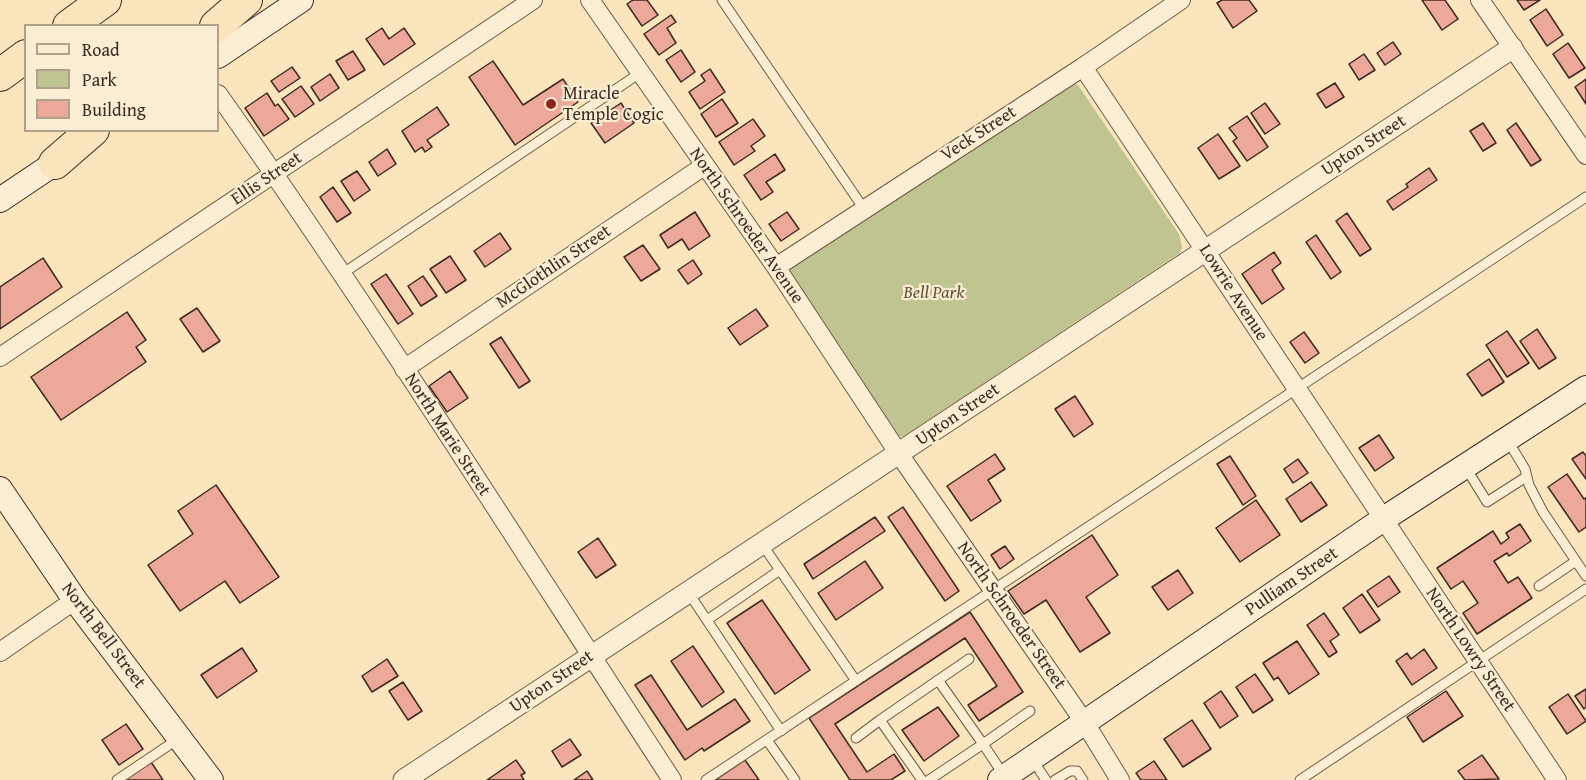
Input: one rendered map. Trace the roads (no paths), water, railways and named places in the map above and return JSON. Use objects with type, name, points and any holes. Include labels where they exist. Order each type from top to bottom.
[{"type":"highway","points":[[72,24],[105,0]]},
{"type":"highway","points":[[218,24],[246,0]]},
{"type":"highway","points":[[0,75],[24,57]]},
{"type":"highway","points":[[55,163],[91,132]]},
{"type":"main road","points":[[219,55],[301,0]]},
{"type":"main road","points":[[0,200],[102,132]]},
{"type":"main road","name":"Pulliam Street","points":[[1004,779],[1383,520],[1586,388]]},
{"type":"main road","name":"North Bell Street","points":[[0,489],[75,600],[211,780]]},
{"type":"street","name":"Ellis Street","points":[[0,357],[533,0]]},
{"type":"street","name":"North Schroeder Avenue","points":[[590,0],[776,267],[899,454]]},
{"type":"street","name":"Veck Street","points":[[776,267],[1083,67],[1181,0]]},
{"type":"street","points":[[1480,0],[1586,154]]},
{"type":"street","name":"Upton Street","points":[[404,780],[1512,48]]},
{"type":"street","name":"Lowrie Avenue","points":[[1083,67],[1383,520]]},
{"type":"street","name":"North Marie Street","points":[[219,95],[342,274],[672,780]]},
{"type":"street","name":"McGlothlin Street","points":[[404,369],[704,166]]},
{"type":"street","name":"North Schroeder Street","points":[[899,454],[1085,723],[1118,779]]},
{"type":"street","name":"North Lowry Street","points":[[1383,520],[1557,780]]},
{"type":"street","points":[[0,652],[75,600]]},
{"type":"lane","points":[[722,0],[864,210]]},
{"type":"lane","points":[[342,274],[640,72]]},
{"type":"lane","points":[[706,780],[1586,197]]},
{"type":"lane","points":[[1507,439],[1525,470],[1526,477],[1543,512],[1586,576]]},
{"type":"lane","points":[[1465,466],[1487,502],[1526,477]]},
{"type":"lane","points":[[762,544],[856,681]]},
{"type":"lane","points":[[1539,586],[1576,561]]},
{"type":"lane","points":[[707,620],[780,570]]},
{"type":"lane","points":[[1300,780],[1586,589]]},
{"type":"lane","points":[[688,592],[781,731]]},
{"type":"lane","points":[[856,738],[969,659]]},
{"type":"lane","points":[[938,680],[983,744],[1004,779]]},
{"type":"lane","points":[[929,780],[1030,711]]},
{"type":"lane","points":[[880,720],[922,780]]},
{"type":"lane","points":[[117,780],[179,738]]},
{"type":"lane","points":[[767,740],[795,780]]},
{"type":"lane","points":[[1032,759],[1046,780]]},
{"type":"lane","points":[[1055,780],[1070,771],[1077,771],[1083,780]]},
{"type":"place","name":"Miracle Temple Cogic","points":[[551,104]]},
{"type":"park label","name":"Bell Park","points":[[934,293]]}]
